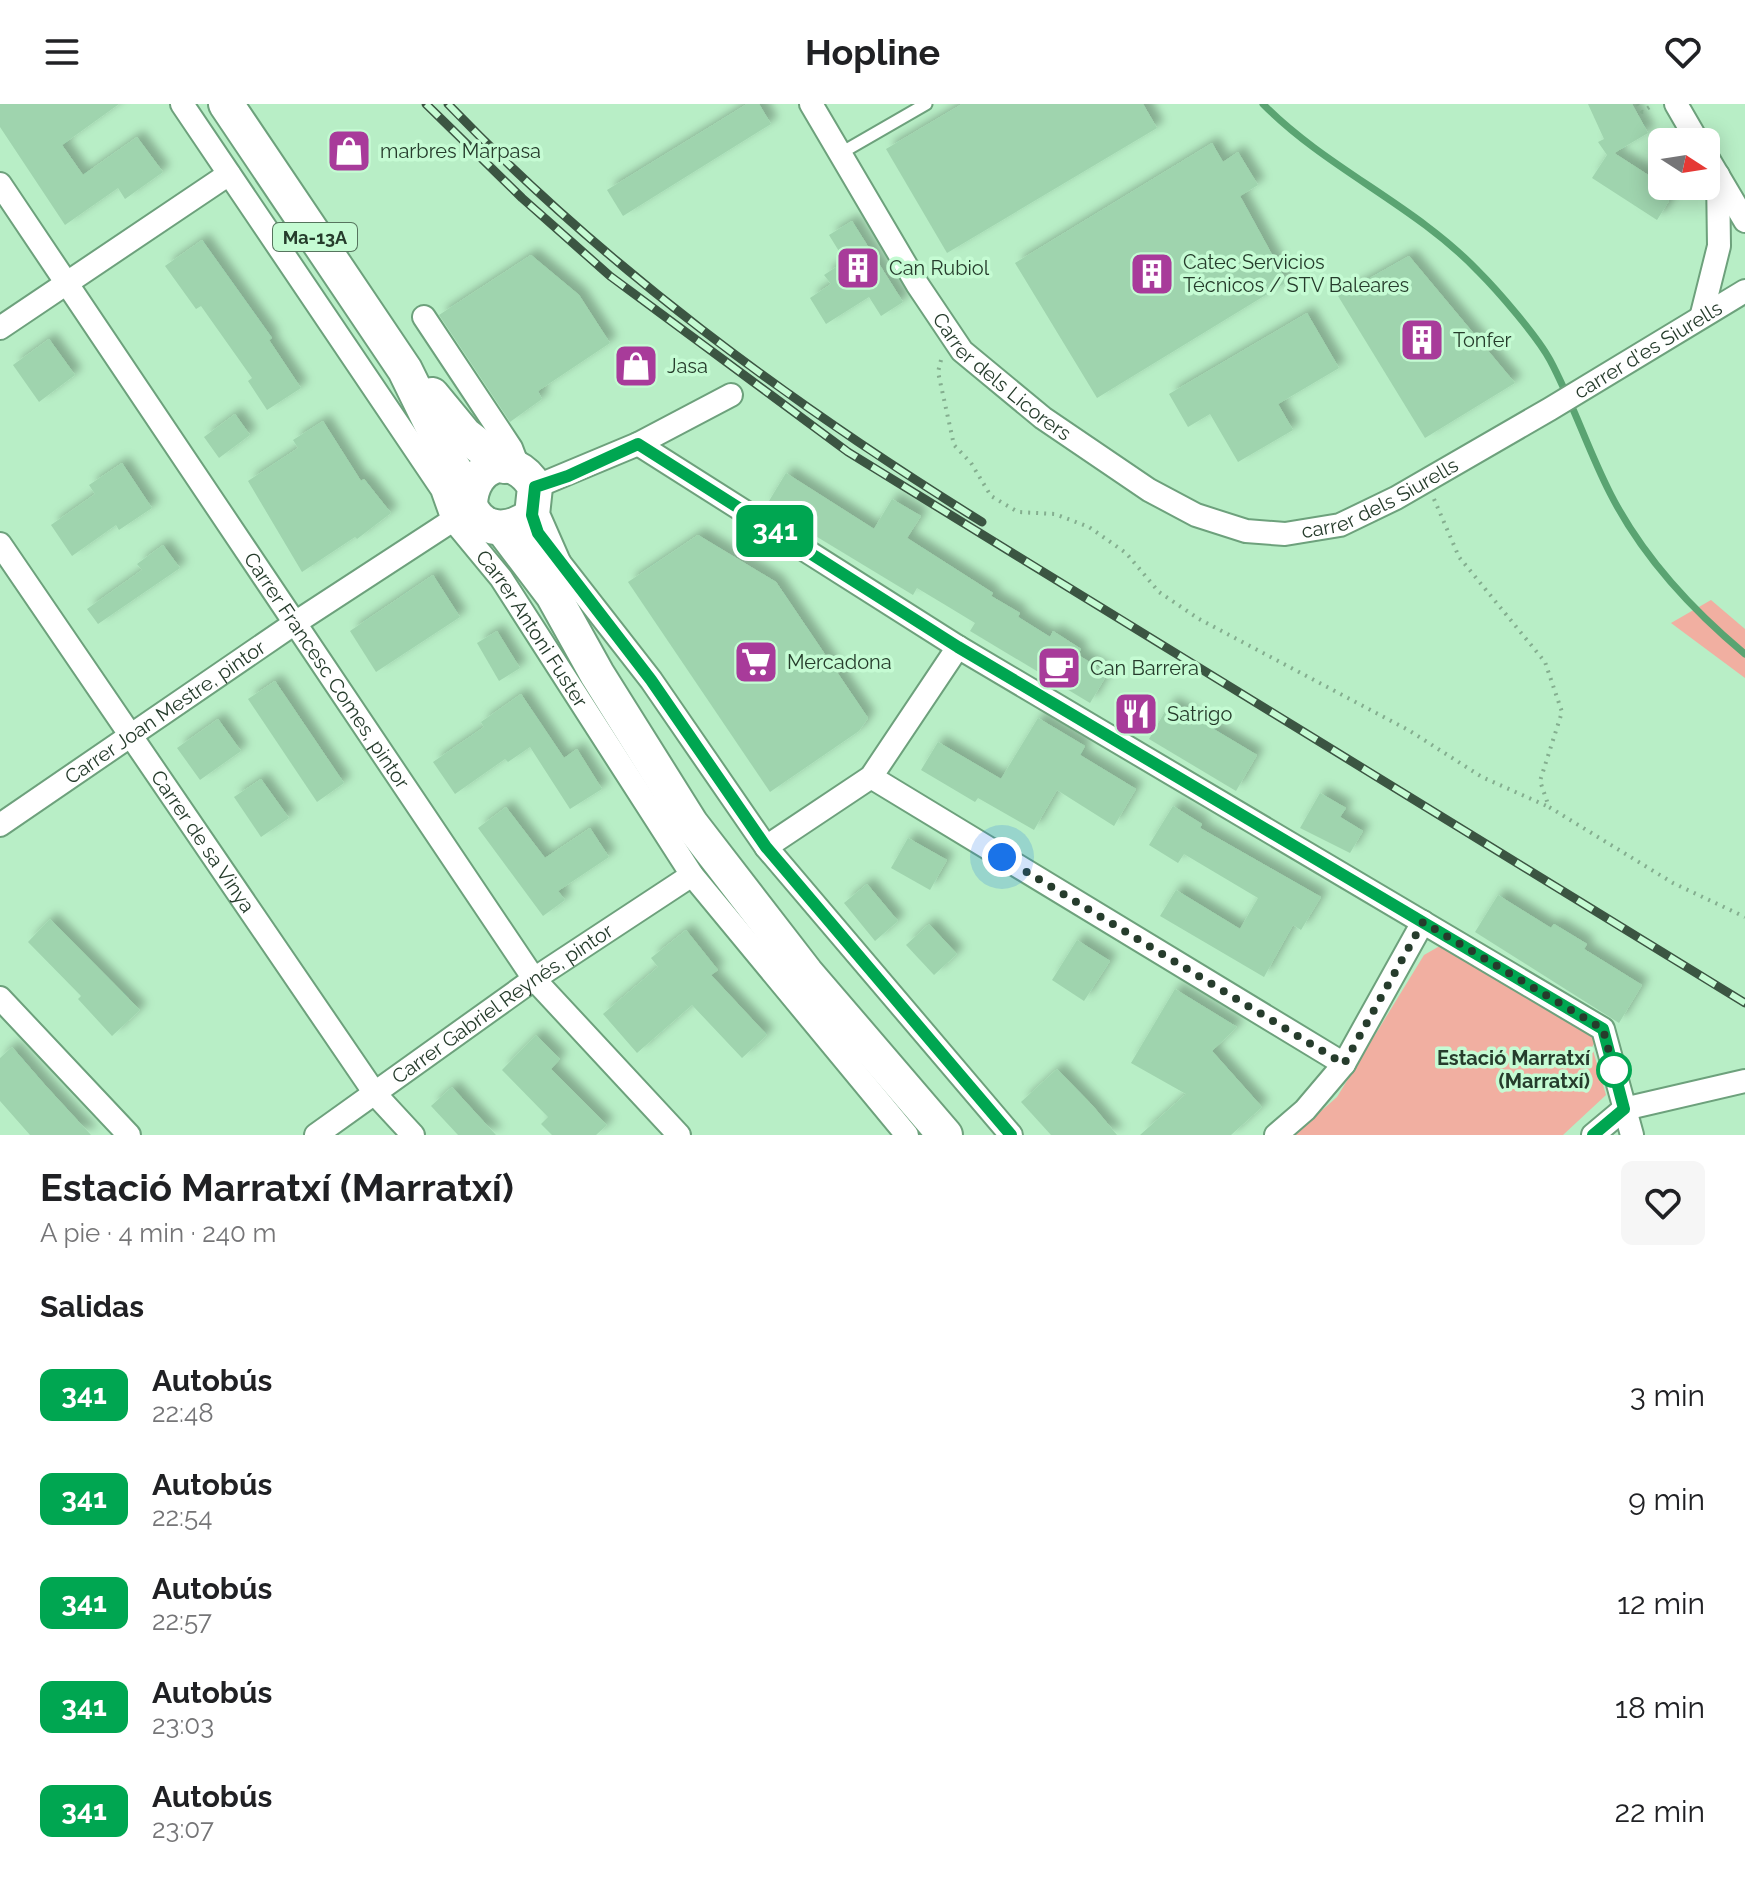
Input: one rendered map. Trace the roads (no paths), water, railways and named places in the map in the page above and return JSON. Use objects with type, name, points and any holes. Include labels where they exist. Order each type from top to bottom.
[{"type":"main road","name":"Ma-13A","points":[[226,104],[405,370],[452,466],[462,506],[489,526],[522,500]]},
{"type":"main road","name":"Ma-13A","points":[[405,370],[522,500],[565,587],[597,674],[691,824],[806,973],[945,1135]]},
{"type":"main road","points":[[462,506],[485,470],[522,500]]},
{"type":"street","name":"Carrer Antoni Fuster","points":[[182,104],[442,489],[462,506],[501,578],[692,875],[907,1135]]},
{"type":"street","name":"Carrer dels Licorers","points":[[811,104],[962,351],[1043,418],[1149,490],[1196,515]]},
{"type":"street","points":[[1676,104],[1690,128]]},
{"type":"street","points":[[0,328],[229,174]]},
{"type":"street","points":[[1720,178],[1745,221]]},
{"type":"street","name":"Carrer Francesc Comes, pintor","points":[[0,184],[534,979],[679,1135]]},
{"type":"street","points":[[1702,314],[1719,246],[1718,200]]},
{"type":"street","name":"carrer d'es Siurells","points":[[1550,409],[1702,314],[1745,291]]},
{"type":"street","points":[[424,317],[511,448],[522,500],[766,847],[1011,1135]]},
{"type":"street","points":[[522,500],[731,395]]},
{"type":"street","name":"carrer dels Siurells","points":[[1196,515],[1246,531],[1285,534],[1340,525],[1550,409]]},
{"type":"street","points":[[638,444],[958,647],[1603,1029],[1632,1135]]},
{"type":"street","name":"Carrer Joan Mestre, pintor","points":[[0,825],[462,506]]},
{"type":"street","name":"Carrer de sa Vinya","points":[[0,544],[128,736],[376,1095],[413,1135]]},
{"type":"street","points":[[766,847],[871,777],[958,647]]},
{"type":"street","points":[[871,777],[1344,1064]]},
{"type":"street","name":"Carrer Gabriel Reynés, pintor","points":[[316,1135],[534,979],[692,875]]},
{"type":"street","points":[[1276,1135],[1305,1110],[1344,1064],[1423,922]]},
{"type":"street","points":[[0,998],[129,1135]]},
{"type":"street","points":[[1593,1135],[1624,1109],[1745,1081]]},
{"type":"lane","points":[[841,153],[926,104]]},
{"type":"waterway","points":[[1263,104],[1315,148],[1427,226],[1478,271],[1506,302],[1550,360],[1602,477],[1637,538],[1687,600],[1745,654]]},
{"type":"railway","points":[[426,104],[522,198],[610,276],[848,452],[1745,1003]]},
{"type":"railway","points":[[448,104],[571,221],[702,330],[840,429],[982,522]]},
{"type":"place","name":"marbres Marpasa","points":[[349,151]]},
{"type":"place","name":"Can Rubiol","points":[[858,268]]},
{"type":"place","name":"Catec Servicios Técnicos / STV Baleares","points":[[1152,274]]},
{"type":"place","name":"Tonfer","points":[[1422,340]]},
{"type":"place","name":"Jasa","points":[[636,366]]},
{"type":"place","name":"Mercadona","points":[[756,662]]},
{"type":"place","name":"Can Barrera","points":[[1059,668]]},
{"type":"place","name":"Satrigo","points":[[1136,714]]},
{"type":"place","name":"Estació Marratxí (Marratxí)","points":[[1614,1070]]}]
